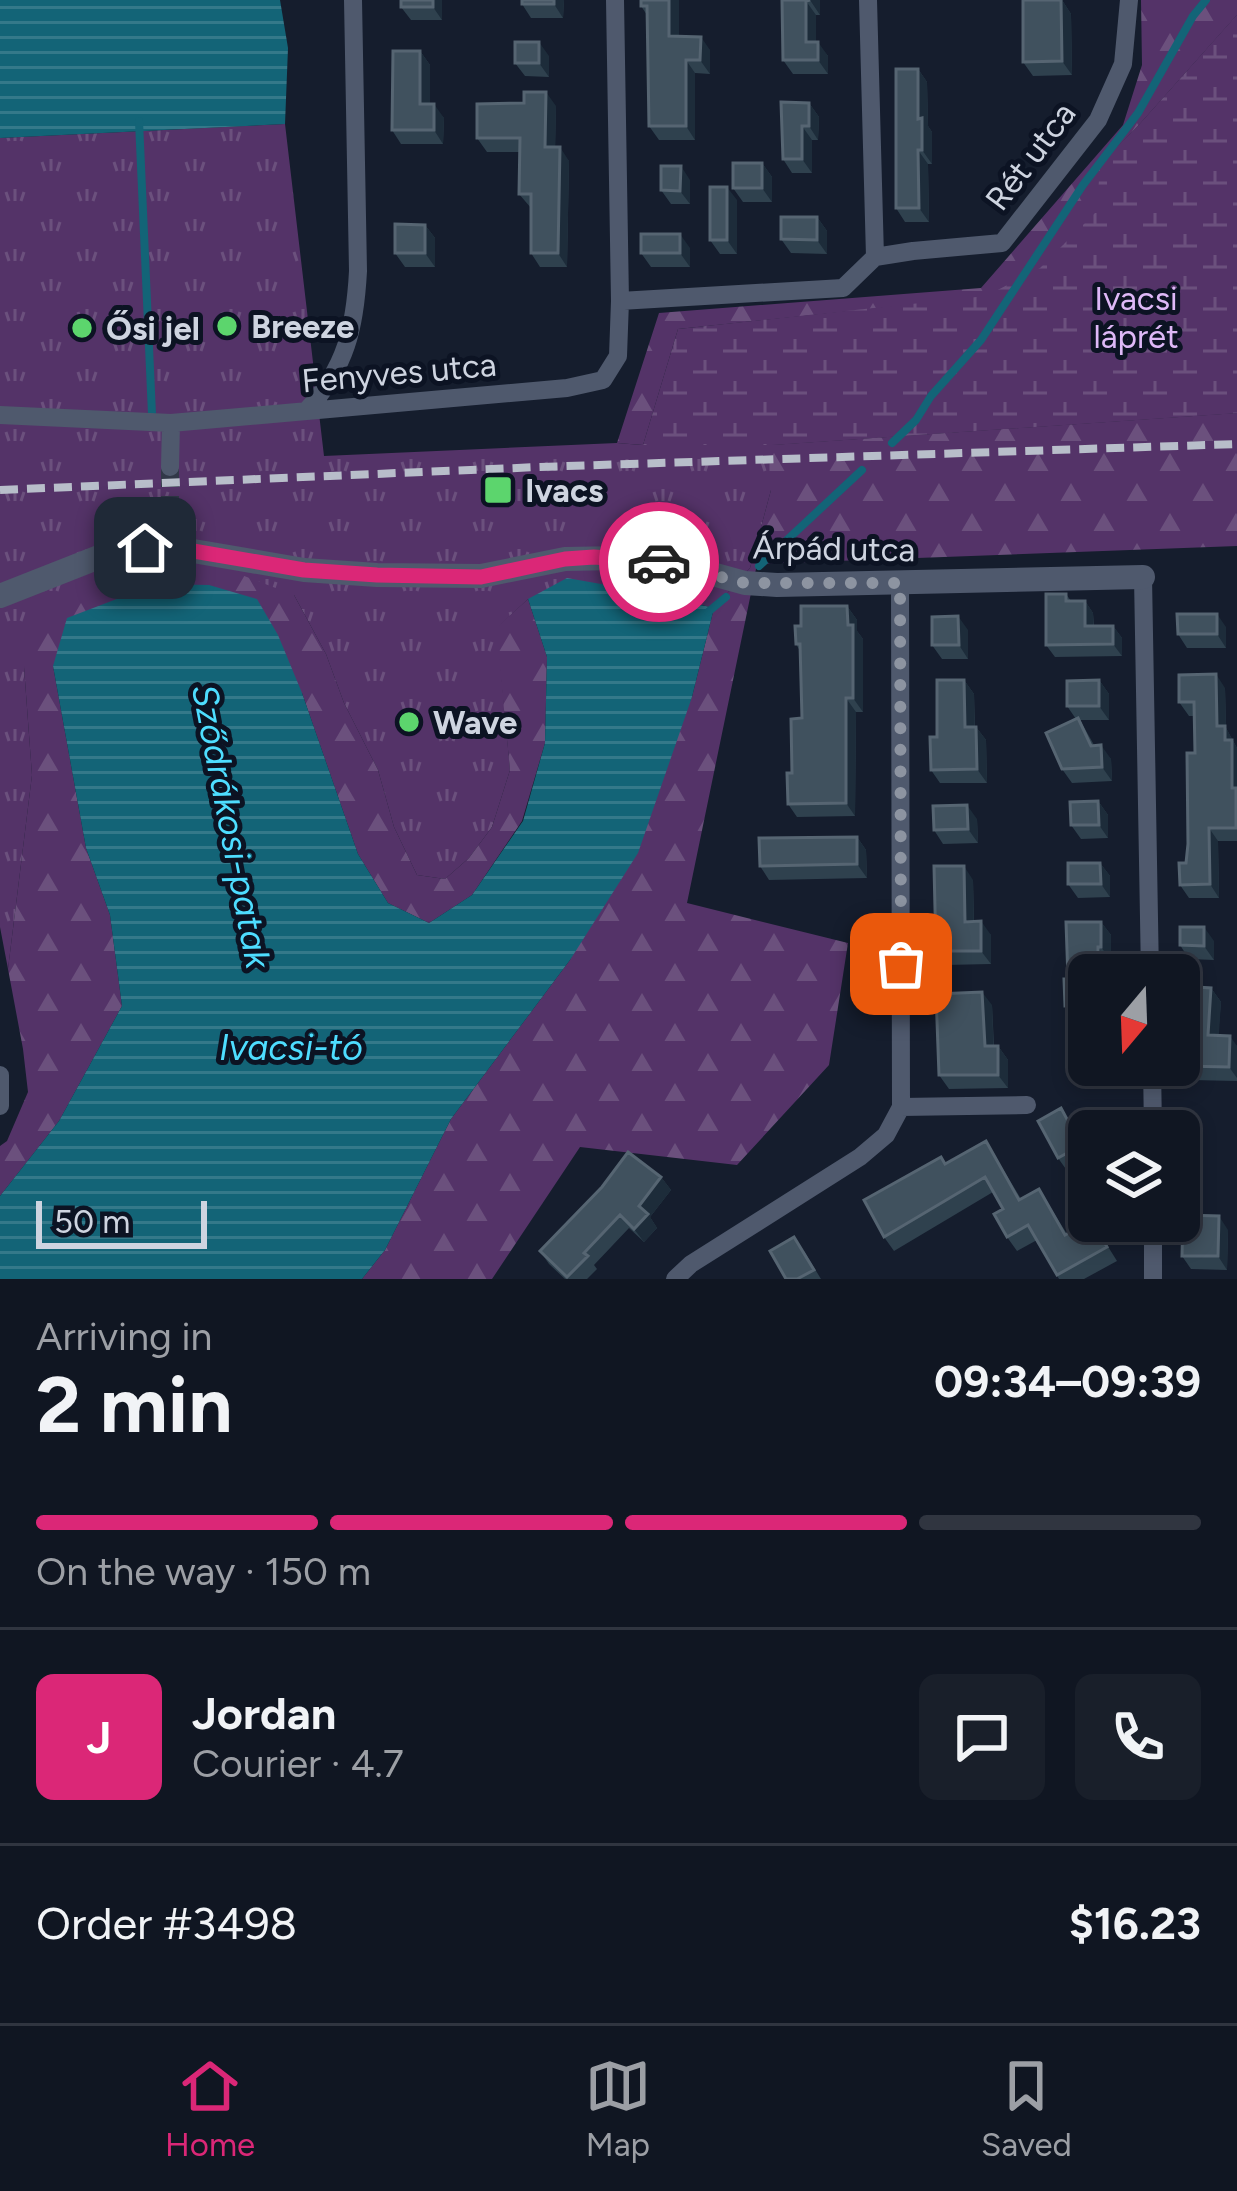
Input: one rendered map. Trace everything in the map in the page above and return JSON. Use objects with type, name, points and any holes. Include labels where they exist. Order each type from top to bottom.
[{"type":"street","points":[[307,410],[340,365],[356,310],[353,0]]},
{"type":"street","points":[[614,0],[620,301]]},
{"type":"street","points":[[868,0],[875,257]]},
{"type":"street","name":"Rét utca","points":[[620,301],[843,288],[875,257],[1002,243],[1098,120],[1123,64],[1129,0]]},
{"type":"street","name":"Fenyves utca","points":[[0,415],[171,423],[567,388],[603,380],[618,356],[620,301]]},
{"type":"street","points":[[170,467],[171,423]]},
{"type":"street","points":[[170,514],[170,547]]},
{"type":"street","name":"Árpád utca","points":[[0,596],[99,557],[170,547],[304,570],[377,575],[481,577],[594,557],[657,561],[745,583],[1143,578]]},
{"type":"street","points":[[1143,578],[1150,954]]},
{"type":"street","points":[[675,1279],[691,1264],[860,1157],[886,1135],[901,1107],[900,583]]},
{"type":"street","points":[[0,1075],[0,1106]]},
{"type":"street","points":[[901,1107],[1027,1105]]},
{"type":"street","points":[[1153,1242],[1153,1279]]},
{"type":"green space","points":[[1141,0],[1237,0],[1237,15],[1101,164],[1097,211],[1040,268],[986,297],[678,329],[643,445],[617,443],[659,313],[981,288],[1123,125],[1142,65]]},
{"type":"green space","points":[[1237,15],[1237,413],[771,445],[771,490],[750,568],[714,608],[652,593],[528,599],[497,628],[510,770],[492,827],[469,858],[445,879],[417,875],[394,827],[378,770],[294,595],[24,667],[32,775],[8,969],[0,927],[0,138],[285,124],[324,456],[642,445],[986,297]]},
{"type":"green space","name":"Ivacsi láprét","points":[[1237,15],[1237,413],[771,445],[643,445],[678,329],[986,296],[1040,268],[1097,211],[1100,164]]},
{"type":"green space","points":[[1237,413],[1237,546],[757,564],[687,903],[848,943],[829,1065],[737,1165],[580,1147],[492,1279],[362,1279],[385,1250],[451,1119],[570,960],[692,697],[714,608],[750,568],[771,490],[771,445]]},
{"type":"green space","points":[[213,564],[294,595],[378,770],[394,827],[417,875],[445,879],[469,858],[492,827],[510,770],[496,628],[528,599],[547,657],[545,743],[522,821],[472,895],[429,923],[388,903],[358,854],[302,693],[53,666],[86,848],[110,915],[122,1006],[59,1121],[0,1196],[0,1146],[7,1141],[28,1092],[8,969],[32,775],[24,667],[47,601],[103,581]]},
{"type":"water","points":[[0,0],[280,0],[288,48],[285,124],[0,138]]},
{"type":"water","name":"Ivacsi-tó","points":[[567,578],[714,608],[692,697],[638,853],[570,960],[451,1119],[385,1250],[362,1279],[0,1279],[0,1196],[59,1121],[122,1006],[110,915],[86,848],[53,666],[67,618],[156,584],[209,585],[257,599],[302,693],[358,854],[388,903],[429,923],[472,895],[523,821],[545,743],[547,657],[528,599]]},
{"type":"building","points":[[401,0],[433,0],[433,7],[401,7]]},
{"type":"building","points":[[522,0],[554,0],[554,4],[522,4]]},
{"type":"building","points":[[641,0],[669,0],[669,36],[701,37],[700,60],[686,60],[686,126],[649,126],[647,6],[641,6]]},
{"type":"building","points":[[782,0],[810,0],[806,1],[806,42],[818,42],[818,60],[783,60]]},
{"type":"building","points":[[1023,0],[1061,0],[1062,61],[1023,62]]},
{"type":"building","points":[[515,42],[539,42],[539,63],[515,63]]},
{"type":"building","points":[[393,51],[420,51],[420,104],[434,104],[434,130],[392,130]]},
{"type":"building","points":[[896,69],[918,69],[918,119],[922,118],[919,208],[896,208]]},
{"type":"building","points":[[524,92],[546,92],[545,147],[560,147],[558,253],[531,253],[531,194],[519,194],[520,138],[477,138],[477,104],[524,103]]},
{"type":"building","points":[[781,102],[809,103],[809,126],[802,126],[802,159],[783,159]]},
{"type":"building","points":[[733,163],[762,163],[762,188],[733,188]]},
{"type":"building","points":[[661,166],[681,166],[680,191],[661,190]]},
{"type":"building","points":[[710,187],[727,187],[727,240],[710,240]]},
{"type":"building","points":[[781,217],[817,217],[817,240],[781,239]]},
{"type":"building","points":[[395,224],[425,225],[425,253],[395,253]]},
{"type":"building","points":[[641,234],[680,234],[680,253],[641,253]]},
{"type":"building","points":[[1046,594],[1085,601],[1085,626],[1113,626],[1113,644],[1046,645]]},
{"type":"building","points":[[801,606],[847,606],[848,625],[853,625],[853,698],[846,698],[846,803],[788,804],[791,719],[802,718],[800,644],[796,644],[795,626],[801,626]]},
{"type":"building","points":[[1177,614],[1217,614],[1217,634],[1178,634]]},
{"type":"building","points":[[958,616],[959,645],[932,645],[932,617]]},
{"type":"building","points":[[1216,674],[1217,726],[1225,726],[1225,740],[1232,740],[1236,828],[1209,828],[1210,884],[1180,885],[1179,863],[1186,863],[1188,844],[1187,753],[1195,753],[1194,702],[1179,702],[1179,675]]},
{"type":"building","points":[[937,680],[964,680],[965,727],[976,727],[977,769],[931,770],[930,737],[937,737]]},
{"type":"building","points":[[1099,680],[1099,706],[1067,706],[1067,681]]},
{"type":"building","points":[[1078,718],[1091,746],[1101,745],[1102,767],[1062,769],[1046,733]]},
{"type":"building","points":[[1098,801],[1099,825],[1071,825],[1070,802]]},
{"type":"building","points":[[967,805],[968,829],[934,830],[933,806]]},
{"type":"building","points":[[857,837],[857,864],[760,866],[759,838]]},
{"type":"building","points":[[1068,863],[1100,863],[1101,884],[1068,884]]},
{"type":"building","points":[[934,866],[964,866],[965,922],[981,921],[981,951],[936,951]]},
{"type":"building","points":[[1066,922],[1101,922],[1098,954],[1068,954],[1068,979]]},
{"type":"building","points":[[1180,927],[1204,927],[1204,946],[1180,945]]},
{"type":"building","points":[[1064,979],[1068,979],[1068,1006],[1065,1006]]},
{"type":"building","points":[[1200,987],[1211,988],[1208,1035],[1230,1036],[1229,1067],[1200,1066]]},
{"type":"building","points":[[982,992],[985,1046],[998,1046],[998,1075],[939,1075],[936,994]]},
{"type":"building","points":[[1061,1108],[1068,1121],[1068,1153],[1058,1158],[1038,1121]]},
{"type":"building","points":[[986,1141],[1019,1200],[1039,1189],[1068,1233],[1068,1242],[1104,1242],[1107,1247],[1057,1275],[1028,1225],[1007,1237],[994,1214],[1003,1209],[985,1177],[884,1237],[864,1200],[941,1157],[945,1164]]},
{"type":"building","points":[[628,1152],[661,1177],[639,1206],[648,1214],[634,1229],[620,1215],[567,1277],[540,1251],[602,1187]]},
{"type":"building","points":[[1200,1215],[1219,1216],[1218,1256],[1182,1256],[1182,1242],[1200,1242]]},
{"type":"building","points":[[794,1237],[814,1270],[786,1279],[770,1251]]},
{"type":"waterway","points":[[892,443],[981,340],[1083,185],[1138,113],[1206,0]]},
{"type":"waterway","name":"Sződrákosi-patak","points":[[139,121],[152,414]]},
{"type":"waterway","points":[[759,566],[862,470]]},
{"type":"waterway","points":[[708,612],[726,597]]},
{"type":"tunnel","points":[[170,467],[170,514]]},
{"type":"railway","points":[[0,490],[1237,444]]},
{"type":"way so far","points":[[659,562],[745,583],[900,583],[901,964]]},
{"type":"place","name":"Breeze","points":[[227,326]]},
{"type":"place","name":"Ősi jel","points":[[82,328]]},
{"type":"place","name":"Ivacs","points":[[498,490]]},
{"type":"place","name":"Wave","points":[[409,722]]},
{"type":"route","points":[[145,548],[170,547],[304,570],[377,575],[481,577],[594,557],[659,562]]}]
